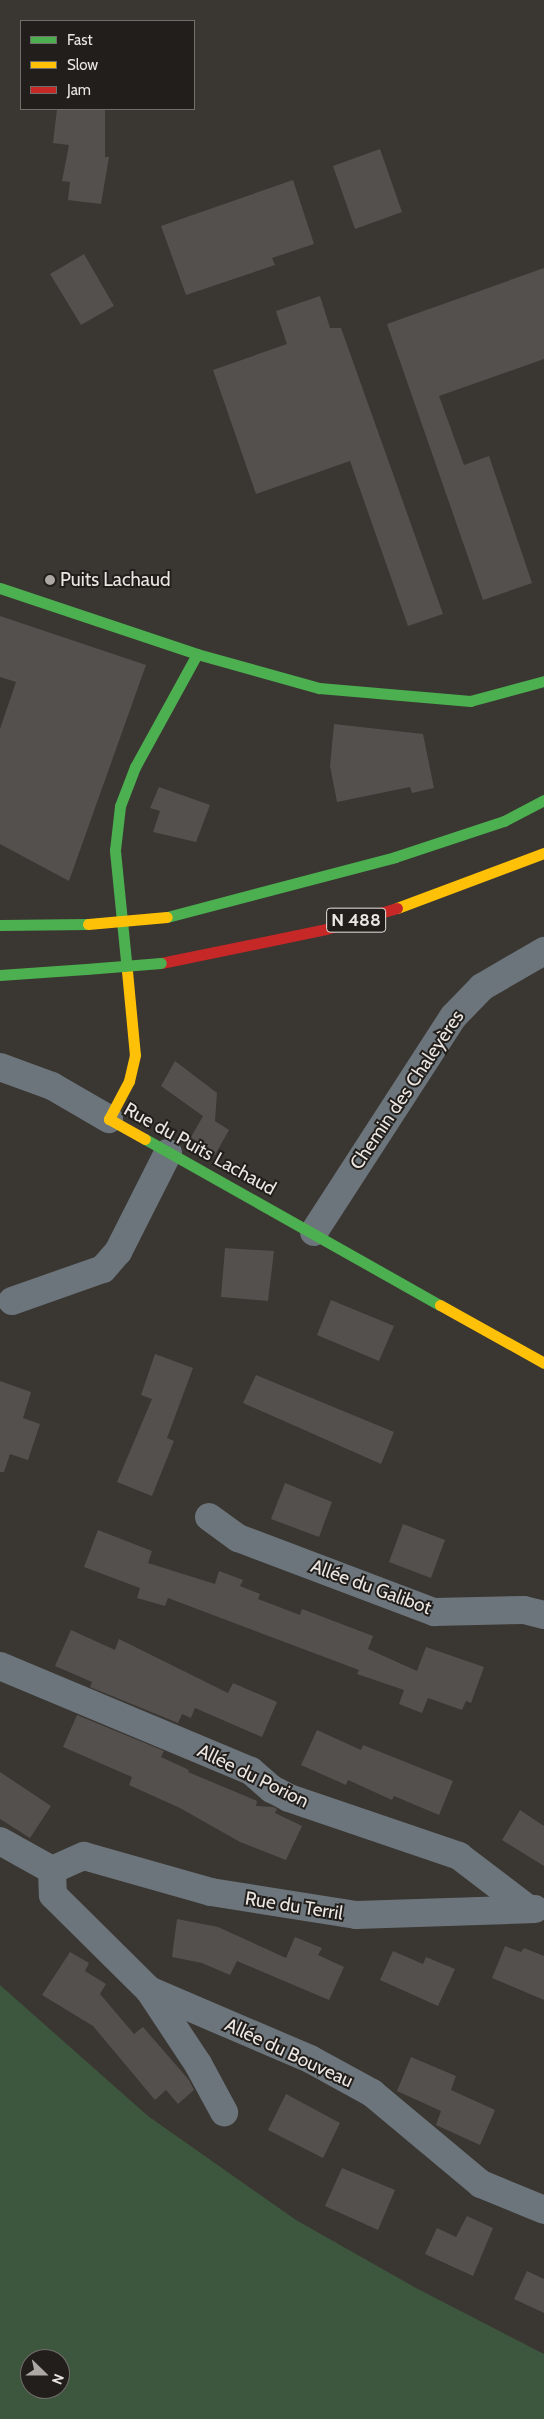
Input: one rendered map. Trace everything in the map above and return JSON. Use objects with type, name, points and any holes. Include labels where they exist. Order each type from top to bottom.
[{"type":"main road","points":[[0,588],[196,654],[319,688],[362,694],[470,701],[544,681]]},
{"type":"main road","name":"Rue du Puits Lachaud","points":[[196,654],[154,729],[120,806],[115,850],[135,1055],[129,1081],[109,1119],[314,1232],[544,1363]]},
{"type":"main road","points":[[0,925],[88,924],[167,917],[395,857],[504,821],[544,800]]},
{"type":"main road","name":"N 488","points":[[0,975],[161,963],[326,929],[433,897],[544,853]]},
{"type":"street","name":"Chemin des Chaleyères","points":[[314,1232],[454,1016],[482,987],[544,951]]},
{"type":"street","points":[[0,1067],[52,1086],[109,1119]]},
{"type":"street","points":[[12,1301],[103,1269],[118,1252],[168,1153]]},
{"type":"street","name":"Allée du Galibot","points":[[209,1517],[238,1538],[434,1612],[524,1610],[544,1614]]},
{"type":"street","name":"Allée du Porion","points":[[0,1666],[251,1771],[272,1789],[289,1798],[459,1856],[536,1910]]},
{"type":"street","points":[[0,1841],[52,1870]]},
{"type":"street","name":"Rue du Terril","points":[[52,1870],[84,1856],[211,1892],[356,1916],[536,1910]]},
{"type":"street","name":"Allée du Bouveau","points":[[52,1870],[53,1895],[149,1990],[198,2064],[224,2112]]},
{"type":"street","name":"Allée du Bouveau","points":[[149,1990],[326,2067],[372,2093],[481,2184],[544,2210]]},
{"type":"green space","points":[[0,1985],[148,2116],[296,2220],[416,2288],[544,2354],[544,2419],[0,2419]]},
{"type":"building","points":[[57,110],[105,110],[105,157],[109,157],[101,204],[68,200],[70,182],[62,181],[69,145],[53,143]]},
{"type":"building","points":[[380,149],[402,212],[355,229],[333,166]]},
{"type":"building","points":[[293,180],[314,244],[272,258],[275,265],[186,295],[161,226]]},
{"type":"building","points":[[84,254],[114,306],[81,325],[50,274]]},
{"type":"building","points":[[544,268],[544,359],[439,396],[464,465],[489,456],[532,583],[483,600],[387,324]]},
{"type":"building","points":[[320,296],[330,328],[341,328],[443,614],[408,626],[350,461],[256,494],[213,370],[287,344],[276,311]]},
{"type":"building","points":[[0,616],[146,665],[69,881],[0,844],[0,729],[16,682],[0,677]]},
{"type":"building","points":[[334,724],[423,734],[434,788],[412,793],[410,787],[337,802],[330,766]]},
{"type":"building","points":[[159,787],[210,805],[196,842],[153,832],[160,811],[150,808]]},
{"type":"building","points":[[175,1061],[217,1093],[215,1121],[229,1130],[215,1155],[190,1139],[203,1116],[161,1086]]},
{"type":"building","points":[[225,1248],[274,1251],[268,1301],[221,1297]]},
{"type":"building","points":[[331,1300],[394,1326],[379,1361],[317,1335]]},
{"type":"building","points":[[155,1354],[193,1368],[167,1438],[174,1441],[152,1496],[117,1482],[152,1399],[141,1395]]},
{"type":"building","points":[[256,1375],[394,1432],[381,1464],[243,1403]]},
{"type":"building","points":[[0,1381],[31,1392],[23,1418],[40,1424],[28,1460],[10,1454],[4,1472],[0,1472]]},
{"type":"building","points":[[285,1483],[332,1502],[319,1537],[271,1519]]},
{"type":"building","points":[[403,1524],[445,1540],[431,1578],[389,1562]]},
{"type":"building","points":[[98,1530],[152,1551],[148,1563],[215,1584],[219,1571],[243,1580],[240,1586],[260,1594],[258,1599],[300,1615],[302,1609],[373,1636],[368,1649],[417,1671],[426,1647],[484,1667],[471,1703],[466,1701],[462,1710],[428,1698],[422,1713],[399,1704],[404,1690],[357,1674],[359,1670],[168,1598],[165,1606],[137,1598],[140,1588],[84,1567]]},
{"type":"building","points":[[71,1630],[115,1650],[119,1639],[228,1693],[233,1683],[277,1702],[262,1737],[195,1708],[191,1718],[182,1714],[178,1723],[90,1687],[92,1682],[55,1666]]},
{"type":"building","points":[[77,1715],[164,1751],[161,1757],[189,1770],[188,1772],[257,1801],[256,1806],[273,1807],[277,1809],[275,1813],[302,1826],[286,1860],[240,1842],[180,1808],[129,1785],[132,1777],[63,1747]]},
{"type":"building","points":[[317,1730],[361,1750],[363,1745],[453,1781],[439,1815],[394,1796],[392,1800],[348,1780],[346,1785],[301,1765]]},
{"type":"building","points":[[0,1772],[51,1806],[30,1838],[0,1819]]},
{"type":"building","points":[[520,1810],[544,1826],[544,1866],[502,1840]]},
{"type":"building","points":[[177,1919],[218,1927],[286,1958],[295,1937],[322,1948],[318,1955],[344,1967],[329,2000],[237,1961],[230,1975],[202,1963],[172,1957]]},
{"type":"building","points":[[505,1946],[521,1952],[524,1948],[544,1956],[544,2000],[492,1978]]},
{"type":"building","points":[[393,1951],[423,1964],[426,1957],[455,1969],[438,2006],[380,1980]]},
{"type":"building","points":[[70,1952],[89,1963],[85,1971],[106,1984],[100,1994],[134,2034],[143,2027],[189,2080],[194,2090],[178,2104],[166,2090],[155,2100],[93,2026],[42,1995]]},
{"type":"building","points":[[411,2057],[456,2076],[451,2090],[495,2110],[480,2145],[436,2125],[441,2111],[397,2091]]},
{"type":"building","points":[[286,2094],[340,2123],[323,2158],[268,2130]]},
{"type":"building","points":[[342,2168],[395,2190],[378,2230],[325,2206]]},
{"type":"building","points":[[467,2216],[493,2228],[473,2276],[425,2254],[437,2228],[456,2237]]},
{"type":"building","points":[[527,2271],[544,2279],[544,2313],[514,2299]]},
{"type":"traffic: fast","points":[[0,588],[197,654],[319,688],[470,701],[544,681]]},
{"type":"traffic: fast","points":[[127,971],[115,850],[120,806],[135,767],[197,654]]},
{"type":"traffic: fast","points":[[167,917],[395,857],[504,821],[544,800]]},
{"type":"traffic: fast","points":[[0,925],[88,924]]},
{"type":"traffic: fast","points":[[86,969],[161,963]]},
{"type":"traffic: fast","points":[[0,975],[86,969]]},
{"type":"traffic: fast","points":[[145,1139],[440,1305]]},
{"type":"traffic: slow","points":[[397,908],[544,853]]},
{"type":"traffic: slow","points":[[88,924],[167,917]]},
{"type":"traffic: slow","points":[[127,971],[135,1055],[129,1081],[109,1119],[145,1139]]},
{"type":"traffic: slow","points":[[440,1305],[544,1363]]},
{"type":"traffic: jam","points":[[161,963],[326,929],[397,908]]},
{"type":"place","name":"Puits Lachaud","points":[[50,580]]}]
